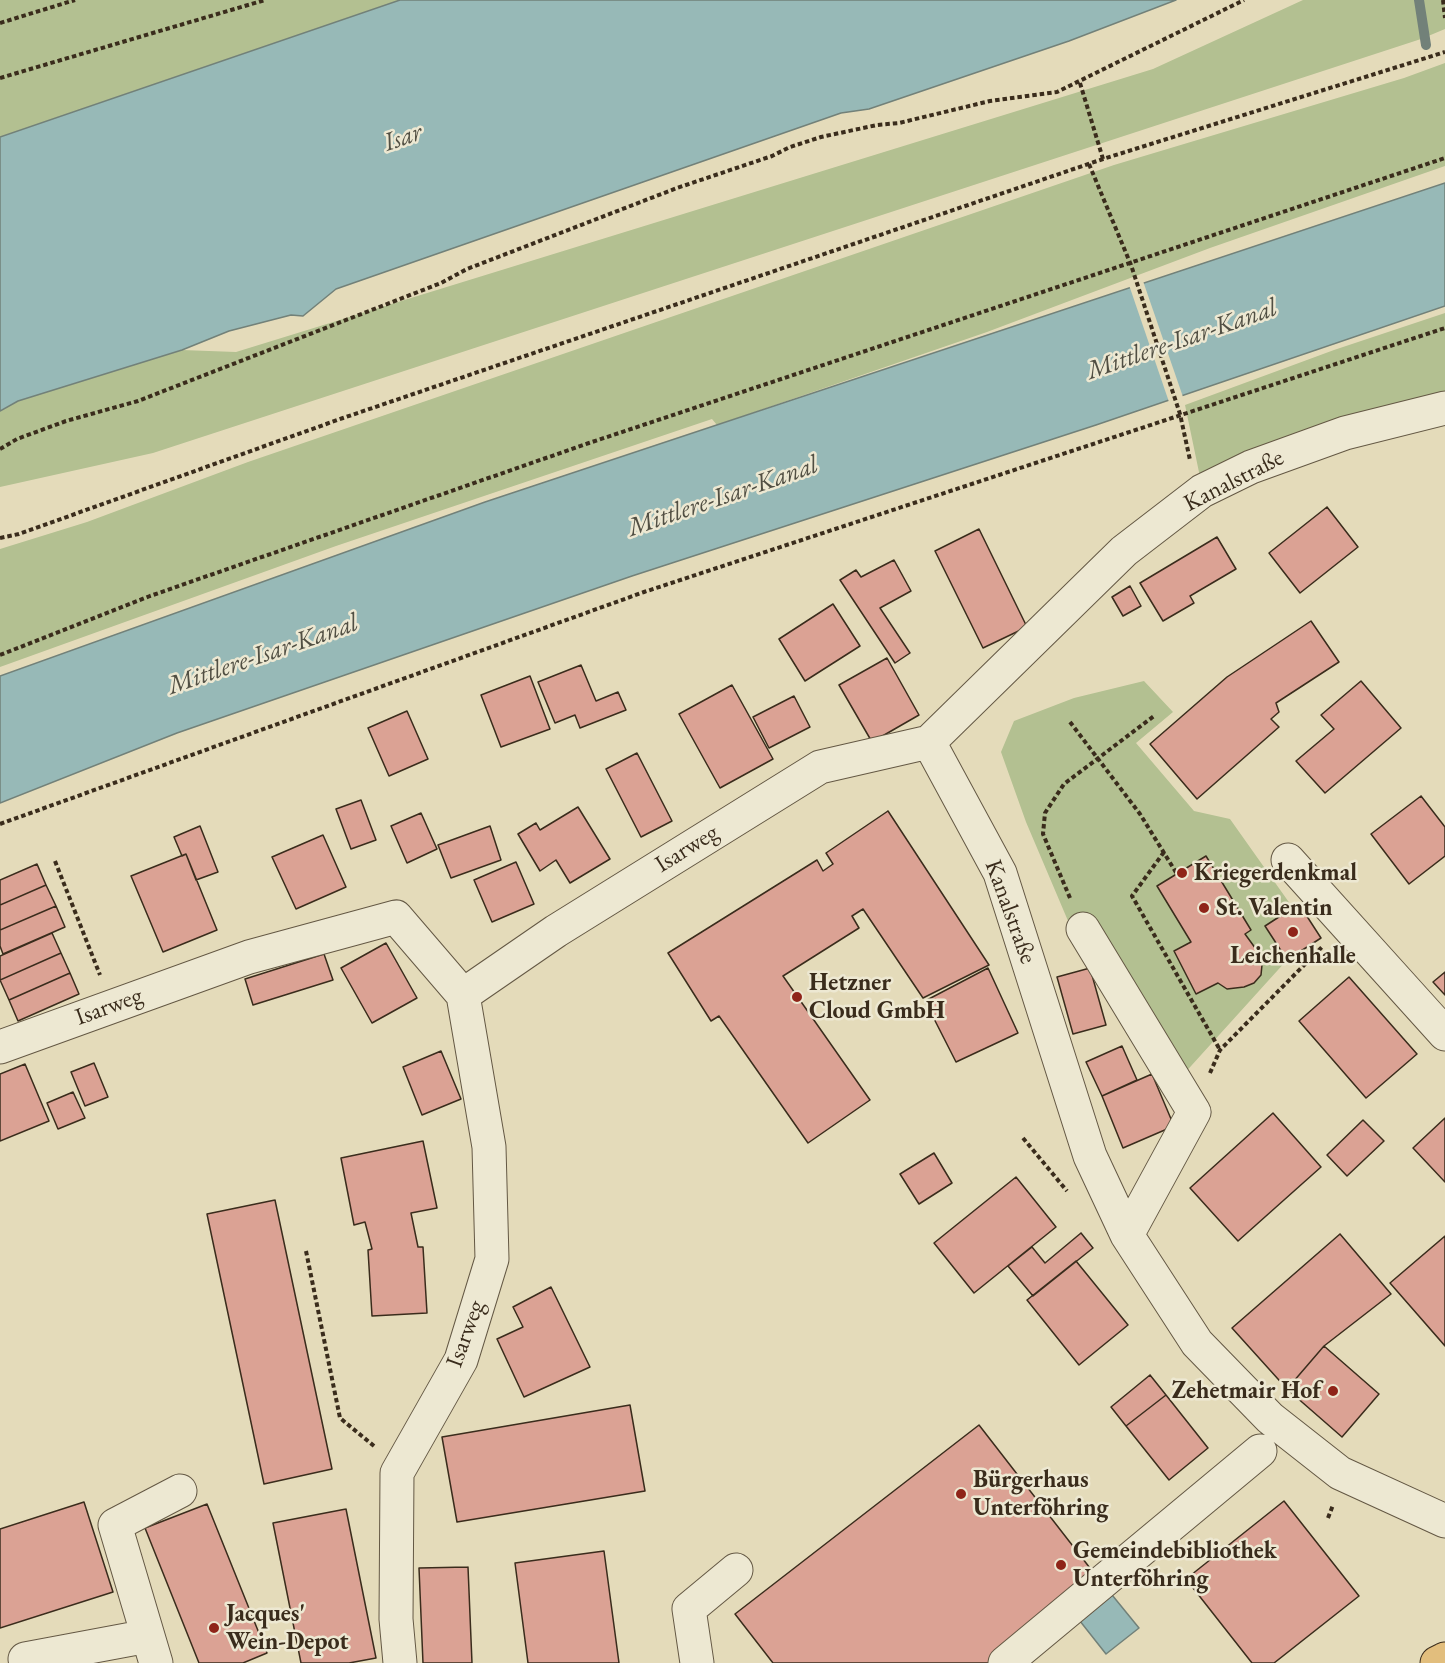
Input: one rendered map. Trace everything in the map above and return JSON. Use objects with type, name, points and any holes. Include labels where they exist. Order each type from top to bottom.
[{"type":"main road","points":[[1437,1663],[1445,1659]]},
{"type":"street","name":"Kanalstraße","points":[[1445,408],[1355,430],[1314,443],[1251,467],[1202,492],[1124,551],[929,742],[1000,873],[1090,1156],[1127,1235],[1197,1343],[1270,1418],[1340,1473],[1445,1521]]},
{"type":"street","name":"Isarweg","points":[[463,995],[556,931],[820,767],[929,742]]},
{"type":"street","points":[[1288,860],[1445,1034]]},
{"type":"street","name":"Isarweg","points":[[0,1047],[249,957],[396,917],[463,995],[489,1147],[492,1259],[461,1360],[397,1473],[396,1619],[400,1663]]},
{"type":"street","points":[[1083,929],[1194,1112],[1127,1235]]},
{"type":"street","points":[[1005,1663],[1260,1451]]},
{"type":"street","points":[[25,1659],[152,1650],[115,1525],[180,1491]]},
{"type":"street","points":[[697,1663],[689,1609],[735,1570]]},
{"type":"path","points":[[0,23],[75,0]]},
{"type":"path","points":[[0,78],[265,0]]},
{"type":"path","points":[[0,449],[17,439],[66,421],[138,401],[441,283],[467,269],[676,188],[772,156],[790,147],[821,137],[877,125],[899,123],[990,101],[1057,92],[1080,83],[1107,66],[1177,35],[1244,0]]},
{"type":"path","points":[[1443,0],[1445,18]]},
{"type":"path","points":[[0,538],[96,507],[343,418],[1103,159],[1445,52]]},
{"type":"path","points":[[1080,83],[1103,159]]},
{"type":"path","points":[[0,655],[150,596],[589,443],[1131,265],[1445,158]]},
{"type":"path","points":[[1089,164],[1131,265],[1180,414],[1185,446],[1202,492]]},
{"type":"path","points":[[0,824],[633,596],[1445,328]]},
{"type":"path","points":[[1083,929],[1043,834],[1045,813],[1064,784],[1154,716]]},
{"type":"path","points":[[1070,722],[1140,814],[1177,874]]},
{"type":"path","points":[[1164,852],[1132,896],[1220,1050]]},
{"type":"path","points":[[55,861],[112,1006]]},
{"type":"path","points":[[1194,1112],[1220,1050],[1346,924]]},
{"type":"path","points":[[306,1251],[340,1418],[379,1450]]},
{"type":"path","points":[[1328,1518],[1332,1507]]},
{"type":"green space","points":[[0,0],[400,0],[0,137]]},
{"type":"green space","points":[[1303,0],[1445,0],[1445,29],[1421,39],[153,453],[0,487],[0,411],[18,401],[182,350],[236,352],[1153,69]]},
{"type":"green space","points":[[1445,63],[1445,166],[1210,248],[987,332],[717,425],[712,419],[336,546],[0,667],[0,549],[87,522],[248,462],[1114,165],[1404,78]]},
{"type":"green space","points":[[1445,313],[1445,392],[1307,429],[1241,454],[1200,477],[1185,405],[1334,350]]},
{"type":"green space","points":[[1144,681],[1173,712],[1136,743],[1194,811],[1230,819],[1293,908],[1265,926],[1287,960],[1182,1076],[1074,935],[1026,822],[1001,752],[1014,721],[1074,698]]},
{"type":"water","name":"Isar","points":[[400,0],[1176,0],[1069,41],[869,109],[841,113],[336,289],[303,316],[291,315],[229,331],[182,350],[18,401],[0,411],[0,137]]},
{"type":"water","name":"Mittlere-Isar-Kanal","points":[[1445,183],[1445,306],[1096,425],[632,576],[177,733],[0,803],[0,676],[485,502]]},
{"type":"water","points":[[1108,1590],[1139,1628],[1106,1654],[1076,1616]]},
{"type":"pier","points":[[1143,281],[1183,397],[1169,402],[1129,285]]},
{"type":"building","points":[[1327,507],[1358,547],[1300,593],[1269,553]]},
{"type":"building","points":[[979,529],[1027,627],[983,648],[935,551]]},
{"type":"building","points":[[1217,537],[1236,569],[1190,596],[1194,603],[1163,621],[1140,583]]},
{"type":"building","points":[[894,560],[911,591],[880,608],[910,653],[895,663],[840,580],[856,570],[861,577]]},
{"type":"building","points":[[1130,586],[1141,606],[1123,616],[1112,597]]},
{"type":"building","points":[[833,604],[860,646],[805,681],[779,639]]},
{"type":"building","points":[[1311,621],[1339,662],[1276,703],[1279,712],[1271,719],[1279,727],[1197,799],[1150,744],[1227,677]]},
{"type":"building","points":[[887,658],[919,715],[872,742],[839,685]]},
{"type":"building","points":[[581,665],[596,701],[618,692],[626,710],[580,728],[575,715],[555,723],[538,682]]},
{"type":"building","points":[[530,676],[550,729],[501,747],[481,695]]},
{"type":"building","points":[[1361,681],[1401,728],[1325,793],[1296,761],[1334,729],[1321,715]]},
{"type":"building","points":[[732,685],[773,759],[720,788],[679,714]]},
{"type":"building","points":[[794,696],[810,727],[769,748],[753,717]]},
{"type":"building","points":[[407,711],[428,759],[389,776],[368,728]]},
{"type":"building","points":[[637,753],[672,821],[641,837],[606,769]]},
{"type":"building","points":[[1421,796],[1445,827],[1445,856],[1409,884],[1371,834]]},
{"type":"building","points":[[361,800],[376,840],[351,849],[336,809]]},
{"type":"building","points":[[578,807],[610,859],[570,883],[556,860],[540,871],[518,834],[536,823],[540,830]]},
{"type":"building","points":[[888,811],[989,965],[923,998],[863,909],[852,916],[859,928],[783,976],[870,1100],[808,1143],[719,1016],[711,1021],[668,953],[817,860],[823,871],[833,864],[826,853]]},
{"type":"building","points":[[421,813],[437,849],[407,863],[391,826]]},
{"type":"building","points":[[200,826],[218,872],[196,880],[186,854],[182,856],[174,837]]},
{"type":"building","points":[[490,826],[501,860],[451,878],[438,845]]},
{"type":"building","points":[[323,835],[346,887],[296,909],[272,857]]},
{"type":"building","points":[[186,854],[217,930],[163,952],[131,876]]},
{"type":"building","name":"St. Valentin","points":[[1206,856],[1251,930],[1245,934],[1261,956],[1262,965],[1261,975],[1254,983],[1227,989],[1218,983],[1196,994],[1174,951],[1191,942],[1157,886]]},
{"type":"building","points":[[516,862],[534,904],[492,922],[474,880]]},
{"type":"building","points":[[37,864],[46,885],[0,905],[0,880]]},
{"type":"building","points":[[46,885],[56,906],[0,930],[0,905]]},
{"type":"building","name":"Leichenhalle","points":[[1299,904],[1321,938],[1287,960],[1265,926]]},
{"type":"building","points":[[56,906],[65,927],[3,954],[0,946],[0,930]]},
{"type":"building","points":[[52,933],[61,953],[0,980],[0,956]]},
{"type":"building","points":[[386,943],[417,998],[372,1023],[341,968]]},
{"type":"building","points":[[61,953],[70,973],[9,1000],[0,980]]},
{"type":"building","points":[[324,954],[333,980],[253,1005],[245,979]]},
{"type":"building","points":[[988,968],[1018,1033],[956,1062],[925,1001]]},
{"type":"building","points":[[1090,968],[1106,1025],[1073,1034],[1057,977]]},
{"type":"building","points":[[1445,972],[1445,995],[1433,982]]},
{"type":"building","points":[[70,973],[79,994],[18,1021],[9,1000]]},
{"type":"building","points":[[1349,977],[1417,1054],[1366,1098],[1299,1021]]},
{"type":"building","points":[[1122,1046],[1137,1080],[1102,1096],[1086,1062]]},
{"type":"building","points":[[441,1051],[461,1099],[422,1115],[403,1067]]},
{"type":"building","points":[[94,1063],[108,1097],[85,1106],[71,1072]]},
{"type":"building","points":[[25,1064],[49,1121],[0,1141],[0,1074]]},
{"type":"building","points":[[1152,1074],[1174,1126],[1123,1148],[1102,1096]]},
{"type":"building","points":[[73,1092],[85,1118],[58,1129],[47,1103]]},
{"type":"building","points":[[1273,1113],[1321,1167],[1238,1241],[1190,1188]]},
{"type":"building","points":[[1445,1118],[1445,1182],[1413,1148]]},
{"type":"building","points":[[1363,1120],[1384,1141],[1347,1176],[1327,1155]]},
{"type":"building","points":[[423,1141],[437,1208],[411,1213],[418,1247],[423,1247],[427,1313],[372,1316],[368,1250],[372,1249],[365,1222],[354,1225],[341,1158]]},
{"type":"building","points":[[934,1153],[952,1183],[919,1204],[900,1174]]},
{"type":"building","points":[[1016,1177],[1056,1227],[974,1293],[934,1243]]},
{"type":"building","points":[[275,1200],[332,1469],[264,1484],[207,1214]]},
{"type":"building","points":[[1081,1233],[1093,1248],[1033,1296],[1008,1266],[1032,1247],[1045,1263]]},
{"type":"building","points":[[1340,1234],[1391,1294],[1324,1346],[1287,1389],[1232,1328]]},
{"type":"building","points":[[1445,1236],[1445,1346],[1390,1283]]},
{"type":"building","points":[[1076,1261],[1128,1325],[1079,1365],[1027,1300]]},
{"type":"building","points":[[551,1287],[590,1367],[524,1397],[497,1339],[523,1327],[513,1307]]},
{"type":"building","name":"Zehetmair Hof","points":[[1324,1346],[1379,1394],[1342,1437],[1287,1389]]},
{"type":"building","points":[[1150,1375],[1166,1395],[1126,1426],[1111,1407]]},
{"type":"building","points":[[1166,1395],[1208,1448],[1169,1480],[1126,1426]]},
{"type":"building","points":[[630,1405],[645,1491],[457,1522],[442,1437]]},
{"type":"building","name":"Bürgerhaus Unterföhring","points":[[979,1425],[1100,1581],[993,1663],[773,1663],[735,1614]]},
{"type":"building","points":[[1284,1501],[1359,1596],[1274,1663],[1252,1663],[1186,1579]]},
{"type":"building","points":[[84,1502],[113,1592],[0,1628],[0,1529]]},
{"type":"building","points":[[207,1504],[267,1653],[243,1663],[199,1663],[145,1528]]},
{"type":"building","points":[[346,1509],[376,1658],[349,1663],[301,1663],[273,1523]]},
{"type":"building","points":[[604,1551],[619,1663],[528,1663],[515,1563]]},
{"type":"building","points":[[468,1567],[472,1663],[423,1663],[419,1568]]},
{"type":"waterway","points":[[1419,0],[1426,45]]},
{"type":"place","name":"Kriegerdenkmal","points":[[1182,873]]},
{"type":"place","name":"St. Valentin","points":[[1204,908]]},
{"type":"place","name":"Leichenhalle","points":[[1293,932]]},
{"type":"place","name":"Hetzner Cloud GmbH","points":[[797,997]]},
{"type":"place","name":"Zehetmair Hof","points":[[1333,1391]]},
{"type":"place","name":"Bürgerhaus Unterföhring","points":[[961,1494]]},
{"type":"place","name":"Gemeindebibliothek Unterföhring","points":[[1061,1565]]},
{"type":"place","name":"Jacques' Wein-Depot","points":[[214,1628]]}]
